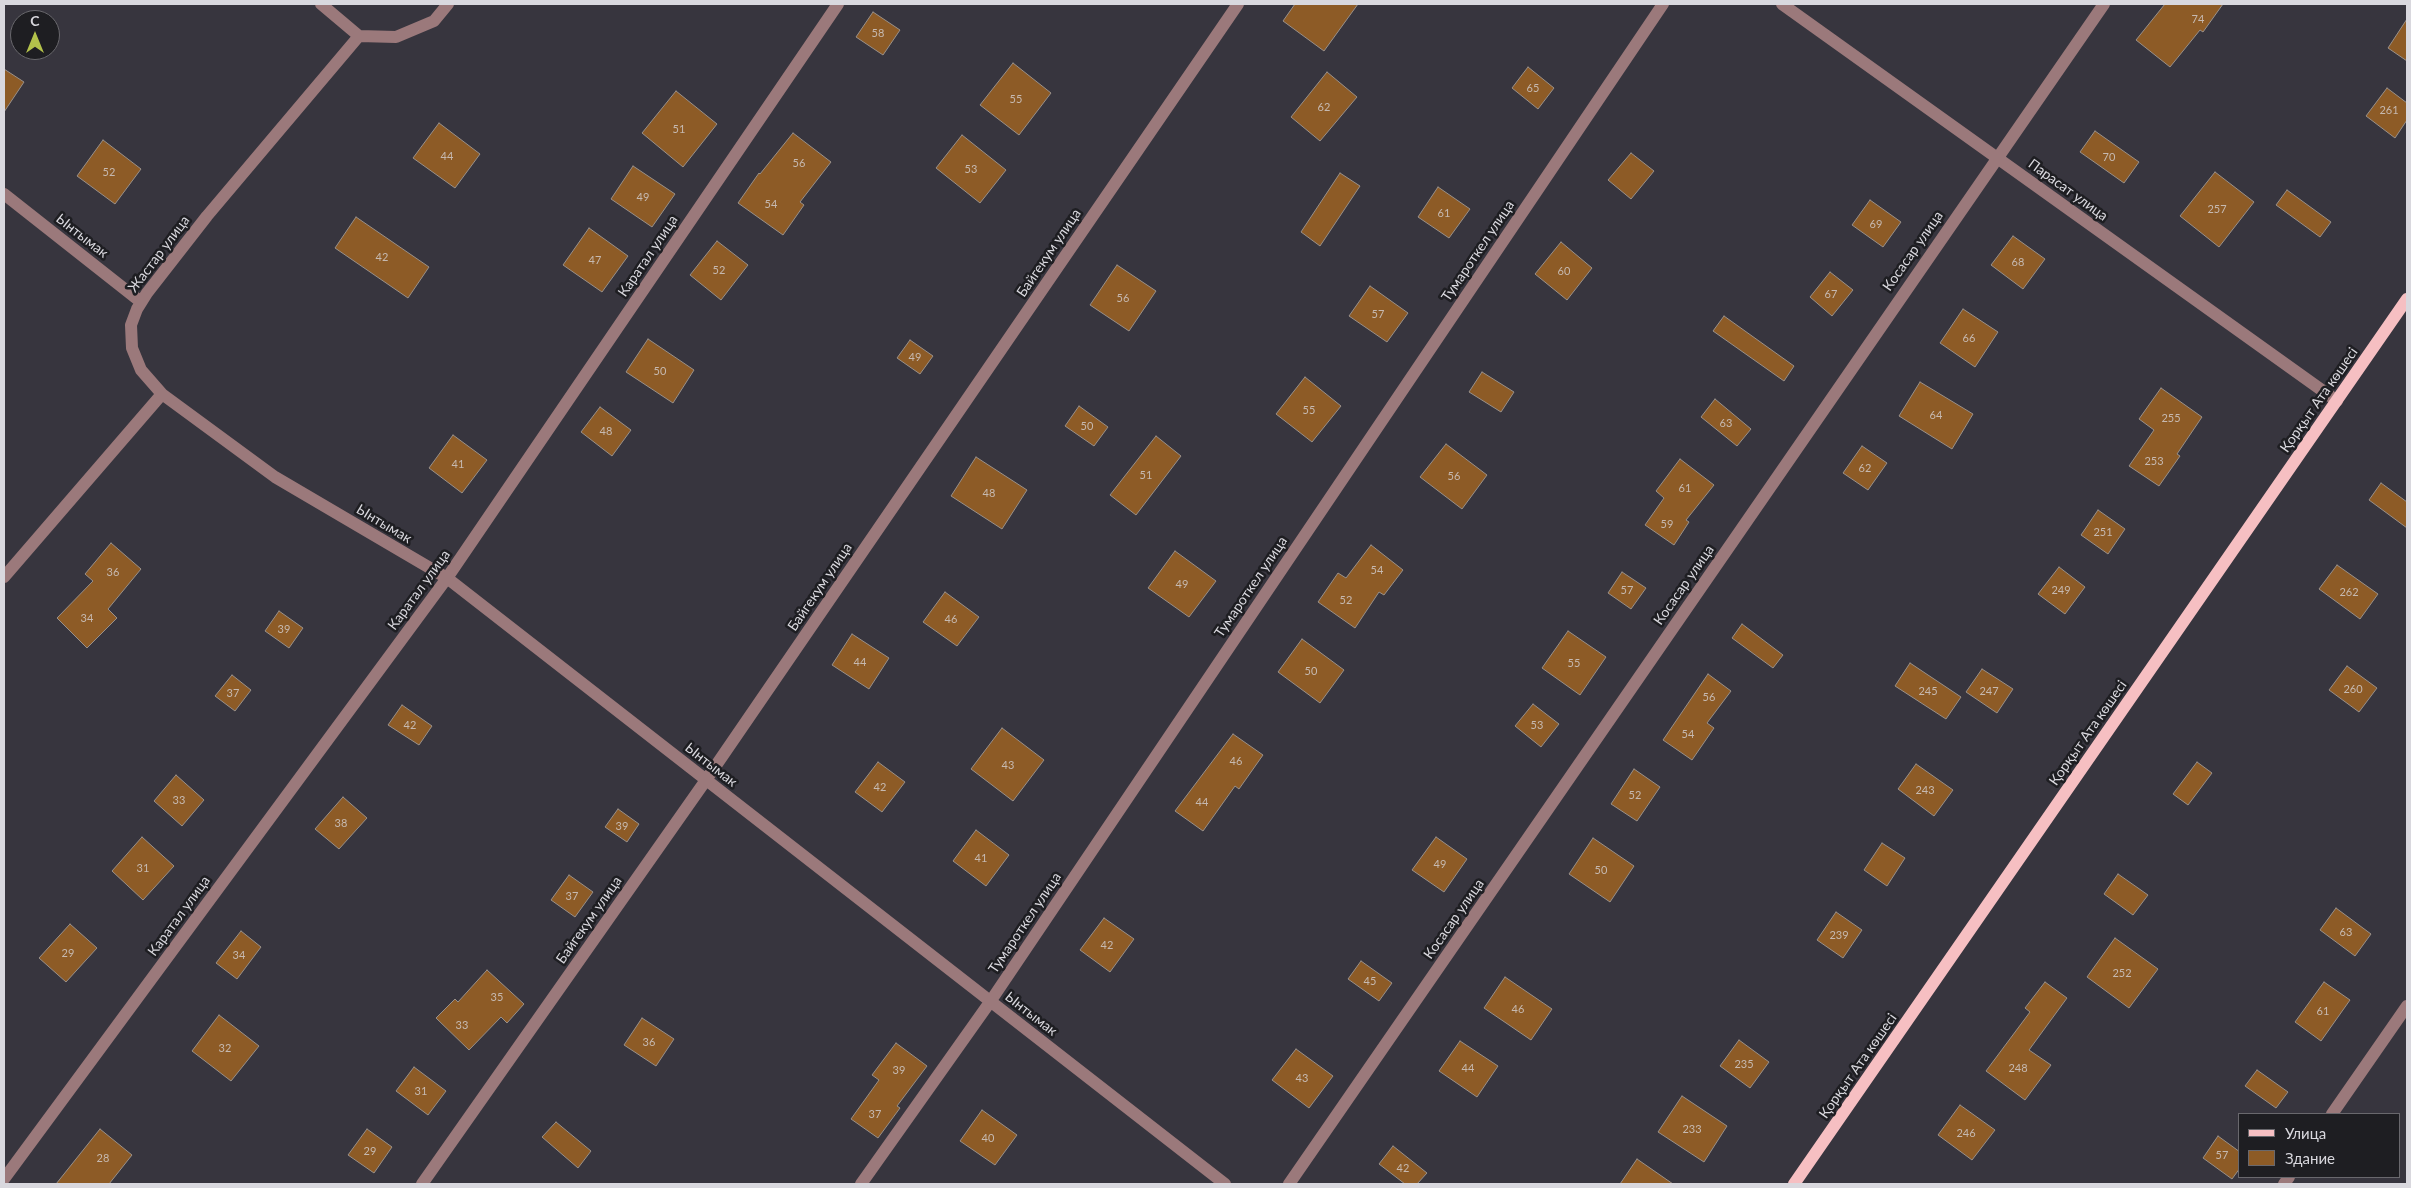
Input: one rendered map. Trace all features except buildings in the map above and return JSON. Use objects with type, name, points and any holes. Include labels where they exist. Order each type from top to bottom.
[{"type":"main road","name":"Қорқыт Ата көшесі","points":[[1794,1184],[2407,299]]},
{"type":"street","points":[[321,4],[359,36],[396,37],[434,21],[448,4]]},
{"type":"street","name":"Каратал улица","points":[[4,1179],[447,578],[838,4]]},
{"type":"street","name":"Байгекум улица","points":[[422,1184],[706,780],[1238,4]]},
{"type":"street","name":"Тумароткел улица","points":[[861,1184],[990,1002],[1663,4]]},
{"type":"street","name":"Парасат улица","points":[[1782,4],[2337,401]]},
{"type":"street","name":"Косасар улица","points":[[1289,1184],[1996,157],[2104,4]]},
{"type":"street","name":"Жастар улица","points":[[162,394],[141,370],[132,348],[131,325],[141,302],[207,216],[359,36]]},
{"type":"street","name":"Ынтымак","points":[[4,194],[141,302]]},
{"type":"street","points":[[4,577],[162,394]]},
{"type":"street","name":"Ынтымак","points":[[162,394],[276,477],[447,578],[1225,1184]]},
{"type":"street","points":[[2333,1113],[2407,1006]]}]
